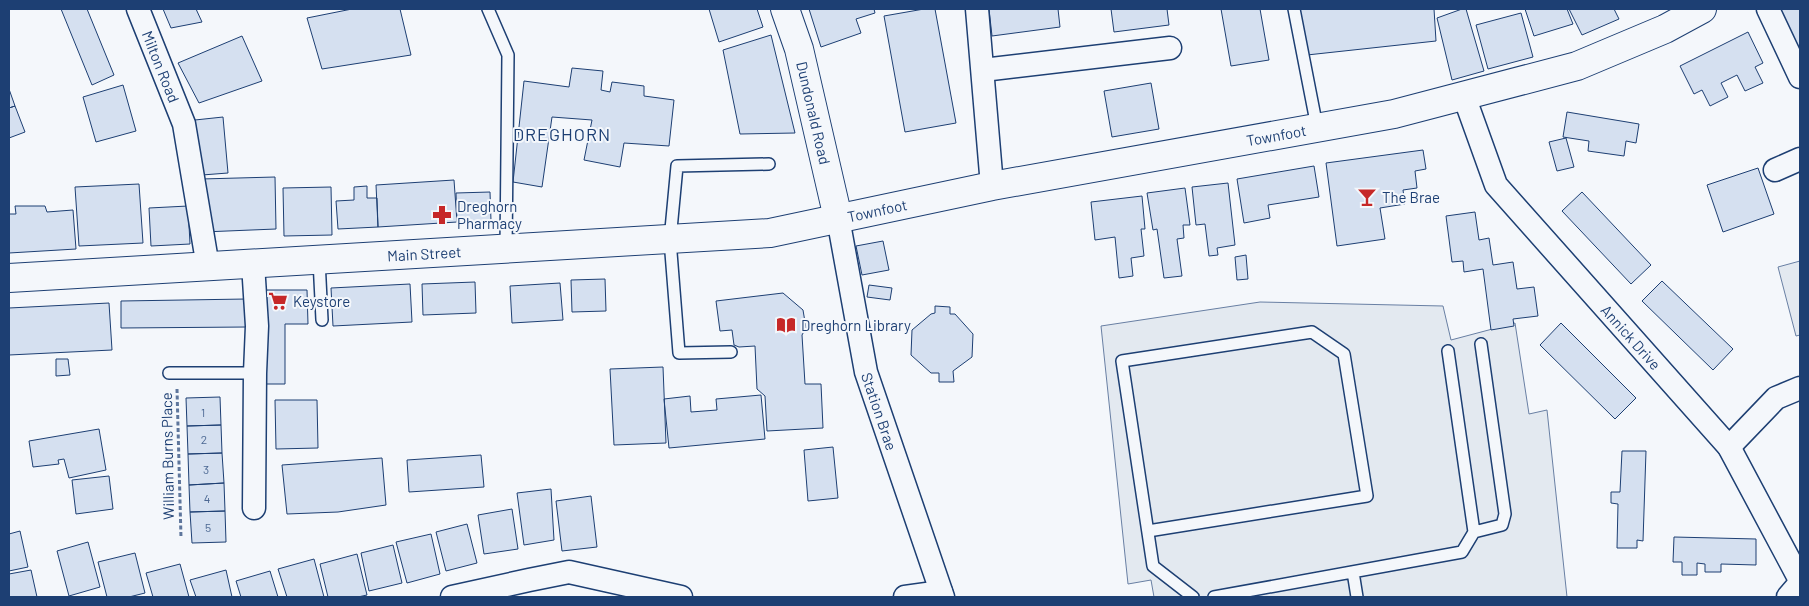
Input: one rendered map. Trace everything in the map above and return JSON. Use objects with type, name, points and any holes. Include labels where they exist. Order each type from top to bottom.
[{"type":"main road","name":"Dundonald Road","points":[[785,9],[799,49],[838,218]]},
{"type":"main road","name":"Townfoot","points":[[838,218],[992,186],[1394,114],[1576,66],[1665,29],[1702,9]]},
{"type":"main road","name":"Main Street","points":[[9,278],[770,233],[838,218]]},
{"type":"street","name":"Milton Road","points":[[138,9],[184,124],[208,266]]},
{"type":"street","points":[[977,9],[992,186]]},
{"type":"street","points":[[1768,9],[1800,77]]},
{"type":"street","points":[[982,70],[1170,48]]},
{"type":"street","name":"Annick Drive","points":[[1464,96],[1496,185],[1729,447],[1800,582]]},
{"type":"street","points":[[1775,170],[1800,160]]},
{"type":"street","name":"Station Brae","points":[[838,218],[866,372],[942,594]]},
{"type":"street","points":[[252,264],[257,326],[254,508]]},
{"type":"street","points":[[1729,447],[1776,398],[1800,388]]},
{"type":"street","points":[[452,597],[528,588],[569,572],[681,597]]},
{"type":"street","points":[[1788,597],[1800,582]]},
{"type":"street","points":[[905,597],[942,594]]},
{"type":"lane","points":[[488,9],[508,55],[506,249]]},
{"type":"lane","points":[[1294,9],[1317,127]]},
{"type":"lane","points":[[731,352],[679,353],[670,240],[677,166],[769,164]]},
{"type":"lane","points":[[319,260],[322,320]]},
{"type":"lane","points":[[1148,531],[1367,496],[1344,354],[1312,332],[1122,361],[1148,531],[1154,566],[1193,597]]},
{"type":"lane","points":[[1474,532],[1502,525],[1505,514],[1481,344]]},
{"type":"lane","points":[[1214,597],[1462,552],[1474,532],[1448,351]]},
{"type":"lane","points":[[173,374],[255,373]]},
{"type":"lane","points":[[1353,572],[1357,597]]},
{"type":"path","name":"William Burns Place","points":[[173,374],[181,538]]},
{"type":"shaded area","points":[[1800,261],[1800,335],[1796,336],[1778,267]]},
{"type":"shaded area","points":[[1260,302],[1443,306],[1451,340],[1515,323],[1529,414],[1547,410],[1567,597],[1154,597],[1151,580],[1128,584],[1101,326]]},
{"type":"building","points":[[61,9],[87,9],[114,75],[92,85]]},
{"type":"building","points":[[163,9],[196,9],[202,22],[171,28]]},
{"type":"building","points":[[352,9],[400,9],[411,55],[322,69],[307,18]]},
{"type":"building","points":[[709,9],[757,9],[763,27],[719,42]]},
{"type":"building","points":[[809,9],[874,9],[875,13],[856,19],[861,33],[821,47]]},
{"type":"building","points":[[935,9],[956,123],[905,132],[884,16]]},
{"type":"building","points":[[989,9],[1058,9],[1060,27],[992,36]]},
{"type":"building","points":[[1111,9],[1167,9],[1169,25],[1114,32]]},
{"type":"building","points":[[1221,9],[1260,9],[1269,60],[1231,66]]},
{"type":"building","points":[[1298,9],[1434,9],[1436,41],[1307,55]]},
{"type":"building","points":[[1466,9],[1484,71],[1452,80],[1437,18]]},
{"type":"building","points":[[1525,9],[1567,9],[1573,24],[1534,36]]},
{"type":"building","points":[[1569,9],[1614,9],[1619,19],[1582,35]]},
{"type":"building","points":[[1780,9],[1800,9],[1800,47],[1798,48]]},
{"type":"building","points":[[1521,13],[1533,57],[1488,69],[1476,25]]},
{"type":"building","points":[[1748,32],[1763,63],[1755,67],[1763,83],[1745,91],[1737,75],[1721,83],[1728,97],[1710,106],[1702,90],[1694,94],[1680,66]]},
{"type":"building","points":[[771,35],[795,133],[740,134],[723,50]]},
{"type":"building","points":[[242,36],[262,81],[199,103],[178,63]]},
{"type":"building","points":[[572,68],[603,71],[601,90],[610,92],[612,82],[644,86],[644,96],[674,100],[669,146],[624,143],[620,167],[584,160],[592,120],[552,117],[542,187],[513,182],[524,81],[569,87]]},
{"type":"building","points":[[1151,83],[1159,129],[1112,137],[1104,91]]},
{"type":"building","points":[[123,85],[136,131],[96,142],[83,97]]},
{"type":"building","points":[[9,89],[15,106],[9,108]]},
{"type":"building","points":[[15,106],[25,132],[9,138],[9,108]]},
{"type":"building","points":[[1567,112],[1639,124],[1636,143],[1626,141],[1624,156],[1588,151],[1589,141],[1563,137]]},
{"type":"building","points":[[223,117],[228,173],[202,175],[195,120]]},
{"type":"building","points":[[1566,138],[1574,167],[1557,171],[1549,142]]},
{"type":"building","name":"The Brae","points":[[1423,150],[1426,169],[1415,171],[1417,188],[1403,190],[1405,204],[1380,208],[1385,239],[1337,246],[1326,163]]},
{"type":"building","points":[[1314,166],[1319,197],[1268,205],[1270,218],[1244,223],[1237,179]]},
{"type":"building","points":[[1758,168],[1774,214],[1723,232],[1707,185]]},
{"type":"building","points":[[275,177],[276,229],[203,232],[201,179]]},
{"type":"building","points":[[454,180],[457,222],[378,227],[376,185]]},
{"type":"building","points":[[1228,183],[1235,245],[1217,248],[1218,255],[1209,256],[1205,224],[1196,225],[1192,187]]},
{"type":"building","points":[[139,184],[143,243],[79,246],[75,187]]},
{"type":"building","points":[[367,186],[367,198],[377,198],[378,227],[338,229],[336,201],[354,200],[354,187]]},
{"type":"building","points":[[331,187],[332,235],[284,236],[283,188]]},
{"type":"building","points":[[1185,188],[1190,225],[1183,225],[1184,238],[1177,239],[1182,276],[1164,278],[1157,229],[1153,230],[1147,193]]},
{"type":"building","points":[[490,192],[491,221],[457,222],[456,193]]},
{"type":"building","points":[[1582,192],[1651,265],[1631,284],[1562,211]]},
{"type":"building","points":[[1142,196],[1145,229],[1141,229],[1144,256],[1131,258],[1133,276],[1119,278],[1115,237],[1095,240],[1091,202]]},
{"type":"building","points":[[15,206],[45,206],[47,212],[73,210],[76,249],[9,253],[9,214],[16,214]]},
{"type":"building","points":[[188,206],[190,244],[151,246],[149,208]]},
{"type":"building","points":[[1475,212],[1479,240],[1489,238],[1493,265],[1513,262],[1517,289],[1534,287],[1538,316],[1513,319],[1514,326],[1491,330],[1483,269],[1464,272],[1463,261],[1452,262],[1446,216]]},
{"type":"building","points":[[883,241],[889,270],[862,275],[856,246]]},
{"type":"building","points":[[1246,255],[1248,279],[1237,280],[1235,257]]},
{"type":"building","points":[[605,279],[606,311],[572,312],[571,280]]},
{"type":"building","points":[[1662,281],[1733,349],[1713,370],[1642,301]]},
{"type":"building","points":[[475,282],[476,313],[423,315],[422,284]]},
{"type":"building","points":[[560,283],[563,320],[512,323],[510,286]]},
{"type":"building","points":[[410,284],[412,322],[333,326],[331,288]]},
{"type":"building","points":[[869,285],[892,288],[890,300],[867,297]]},
{"type":"building","points":[[261,290],[307,290],[308,324],[285,324],[285,384],[261,384]]},
{"type":"building","points":[[783,293],[803,310],[806,328],[802,335],[805,384],[821,384],[823,428],[767,431],[765,396],[757,389],[755,346],[739,347],[734,345],[732,330],[720,331],[716,301]]},
{"type":"building","points":[[246,299],[247,327],[121,328],[121,301]]},
{"type":"building","points":[[109,303],[112,350],[9,355],[9,308]]},
{"type":"building","points":[[935,306],[950,307],[950,314],[955,314],[973,334],[972,357],[953,371],[954,382],[939,382],[939,373],[931,373],[911,355],[912,330],[931,314],[935,313]]},
{"type":"building","points":[[1561,323],[1636,398],[1615,419],[1540,345]]},
{"type":"building","points":[[56,359],[68,359],[70,375],[56,376]]},
{"type":"building","points":[[663,367],[666,443],[614,445],[610,369]]},
{"type":"building","points":[[761,395],[765,439],[669,448],[664,399],[690,396],[691,412],[717,410],[716,399]]},
{"type":"building","points":[[220,397],[221,425],[187,426],[186,398]]},
{"type":"building","points":[[275,400],[317,400],[318,448],[276,449]]},
{"type":"building","points":[[221,425],[222,453],[188,454],[187,426]]},
{"type":"building","points":[[99,429],[106,470],[69,478],[64,459],[58,460],[59,464],[33,467],[29,441]]},
{"type":"building","points":[[833,447],[838,498],[808,501],[804,450]]},
{"type":"building","points":[[1622,451],[1646,451],[1643,541],[1637,540],[1637,548],[1617,548],[1618,504],[1611,503],[1611,492],[1620,492]]},
{"type":"building","points":[[222,453],[224,483],[189,485],[188,454]]},
{"type":"building","points":[[481,455],[484,487],[409,492],[407,460]]},
{"type":"building","points":[[382,458],[386,505],[338,512],[287,514],[282,465]]},
{"type":"building","points":[[109,476],[113,509],[76,514],[72,480]]},
{"type":"building","points":[[224,483],[225,511],[190,512],[189,485]]},
{"type":"building","points":[[551,489],[554,540],[524,545],[517,493]]},
{"type":"building","points":[[591,496],[597,547],[562,551],[556,501]]},
{"type":"building","points":[[512,509],[518,549],[484,554],[478,515]]},
{"type":"building","points":[[225,511],[226,542],[192,543],[190,512]]},
{"type":"building","points":[[467,524],[477,563],[446,571],[436,532]]},
{"type":"building","points":[[20,531],[28,567],[9,571],[9,534]]},
{"type":"building","points":[[431,534],[440,574],[407,583],[396,542]]},
{"type":"building","points":[[1674,537],[1756,539],[1756,565],[1721,564],[1721,572],[1705,572],[1705,564],[1697,563],[1697,575],[1682,575],[1682,562],[1673,562]]},
{"type":"building","points":[[88,542],[100,587],[69,596],[57,551]]},
{"type":"building","points":[[393,545],[402,583],[369,591],[361,553]]},
{"type":"building","points":[[135,553],[145,593],[129,597],[107,597],[98,562]]},
{"type":"building","points":[[357,554],[367,595],[358,597],[328,597],[320,564]]},
{"type":"building","points":[[314,559],[324,597],[287,597],[278,569]]},
{"type":"building","points":[[180,564],[189,597],[153,597],[146,573]]},
{"type":"building","points":[[31,570],[37,597],[9,597],[9,574]]},
{"type":"building","points":[[226,570],[232,597],[196,597],[190,580]]},
{"type":"building","points":[[270,571],[278,597],[241,597],[236,581]]},
{"type":"place","name":"The Brae","points":[[1367,197]]},
{"type":"place","name":"Dreghorn Pharmacy","points":[[442,215]]},
{"type":"place","name":"Keystore","points":[[278,301]]},
{"type":"place","name":"Dreghorn Library","points":[[786,325]]},
{"type":"district","name":"DREGHORN","points":[[562,134]]}]
